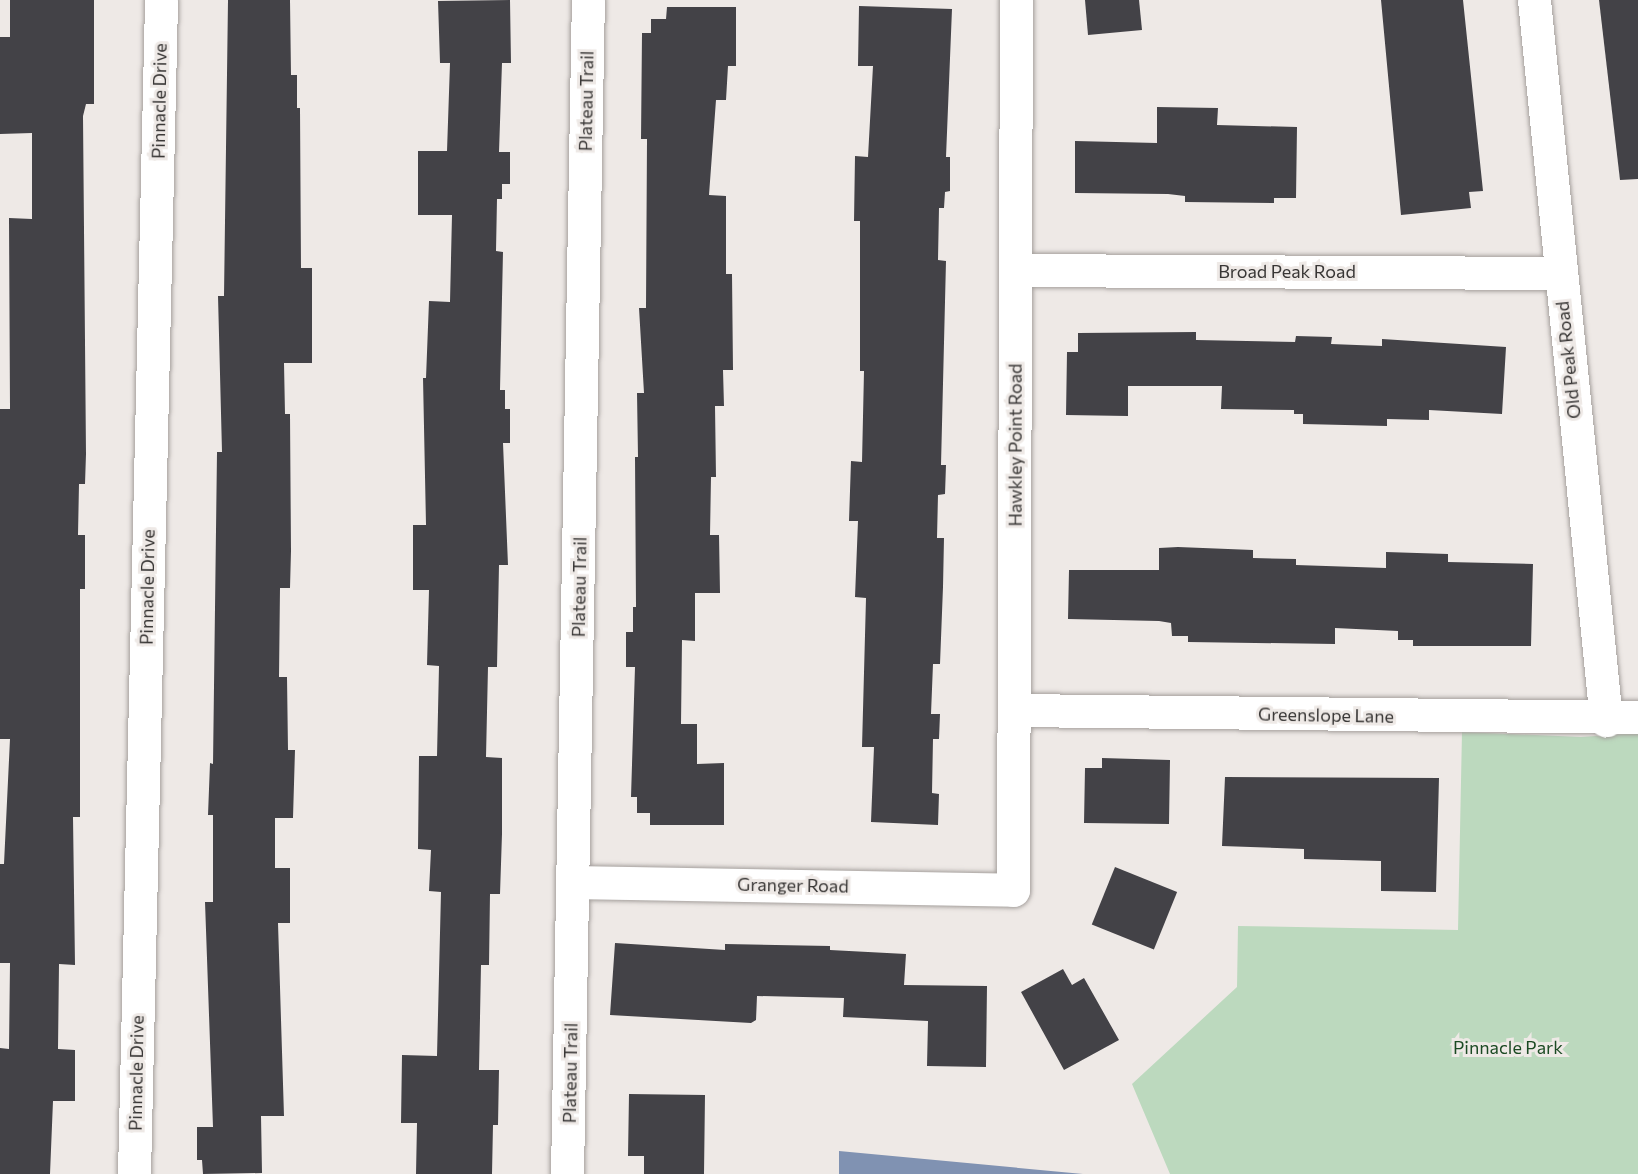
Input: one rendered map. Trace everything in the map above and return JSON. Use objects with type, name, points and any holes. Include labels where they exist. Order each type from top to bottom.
[{"type":"street","name":"Pinnacle Drive","points":[[134,1174],[161,0]]},
{"type":"street","name":"Plateau Trail","points":[[567,1174],[588,0]]},
{"type":"street","name":"Hawkley Point Road","points":[[1013,890],[1016,0]]},
{"type":"street","name":"Old Peak Road","points":[[1534,0],[1559,273],[1622,718]]},
{"type":"street","name":"Broad Peak Road","points":[[1016,270],[1559,273]]},
{"type":"street","name":"Greenslope Lane","points":[[1014,710],[1622,718]]},
{"type":"street","name":"Granger Road","points":[[574,882],[1013,890]]},
{"type":"green space","name":"Pinnacle Park","points":[[1462,732],[1581,737],[1638,733],[1638,1174],[1170,1174],[1132,1084],[1237,987],[1238,926],[1458,930]]},
{"type":"water","points":[[839,1151],[1083,1174],[839,1174]]},
{"type":"building","points":[[10,0],[94,0],[94,104],[86,104],[83,116],[86,454],[85,484],[79,484],[78,535],[85,535],[85,589],[80,589],[80,817],[73,817],[75,965],[59,964],[58,1049],[75,1050],[75,1101],[53,1101],[50,1174],[0,1174],[0,1048],[9,1049],[10,963],[0,963],[0,864],[4,864],[10,739],[0,739],[0,409],[10,409],[9,218],[32,219],[32,133],[0,134],[0,37],[10,37]]},
{"type":"building","points":[[228,0],[290,0],[291,75],[297,75],[297,108],[300,108],[301,268],[312,268],[312,363],[284,363],[285,414],[290,414],[291,551],[290,588],[280,588],[279,677],[287,677],[288,750],[295,750],[293,818],[275,818],[275,868],[290,868],[290,923],[278,923],[284,1116],[261,1116],[262,1173],[203,1174],[202,1160],[197,1160],[197,1127],[213,1127],[205,902],[213,902],[213,815],[208,815],[210,763],[213,764],[217,452],[222,452],[218,296],[224,296]]},
{"type":"building","points":[[510,0],[511,63],[502,63],[499,152],[510,152],[510,184],[502,184],[502,199],[497,199],[496,251],[503,252],[500,390],[505,390],[505,409],[510,409],[510,443],[503,443],[508,565],[499,565],[497,667],[488,667],[486,757],[502,758],[502,834],[500,894],[490,894],[489,965],[481,965],[479,1070],[499,1070],[498,1125],[493,1125],[492,1174],[416,1174],[417,1123],[401,1123],[402,1055],[437,1056],[441,892],[429,891],[431,850],[418,849],[419,756],[437,756],[439,666],[427,665],[429,590],[413,590],[413,525],[426,525],[423,378],[426,378],[429,301],[450,302],[452,215],[418,215],[418,151],[447,151],[450,63],[440,63],[438,1]]},
{"type":"building","points":[[1085,0],[1139,0],[1142,30],[1088,35]]},
{"type":"building","points":[[1381,0],[1463,0],[1483,191],[1469,192],[1471,208],[1401,215]]},
{"type":"building","points":[[1599,0],[1638,0],[1638,179],[1620,180]]},
{"type":"building","points":[[859,6],[952,9],[946,157],[950,157],[950,191],[945,192],[944,208],[939,208],[938,260],[946,261],[941,465],[946,465],[945,494],[938,495],[937,538],[944,538],[943,587],[940,664],[933,664],[931,714],[940,714],[939,739],[933,739],[932,793],[939,794],[938,825],[871,822],[874,747],[862,747],[866,598],[855,597],[858,521],[849,521],[851,461],[862,462],[864,371],[860,371],[860,221],[854,221],[855,156],[868,157],[873,66],[858,66]]},
{"type":"building","points":[[667,7],[736,7],[736,66],[728,66],[726,100],[716,100],[709,195],[726,196],[726,274],[732,274],[733,370],[723,370],[724,406],[715,406],[716,477],[711,477],[710,535],[719,535],[720,593],[695,593],[695,641],[682,640],[681,724],[697,724],[697,764],[724,763],[724,825],[650,825],[650,813],[637,813],[637,797],[631,797],[635,667],[626,667],[626,632],[633,632],[633,607],[636,607],[637,393],[644,393],[639,308],[646,308],[647,139],[641,139],[642,33],[651,33],[651,19],[666,19]]},
{"type":"building","points":[[1157,107],[1218,108],[1217,125],[1297,127],[1296,198],[1274,198],[1274,203],[1185,202],[1185,196],[1168,194],[1075,193],[1075,141],[1157,143]]},
{"type":"building","points":[[1196,332],[1196,340],[1295,342],[1296,336],[1332,337],[1331,344],[1382,346],[1382,339],[1506,347],[1502,414],[1429,410],[1429,420],[1387,419],[1387,426],[1303,424],[1303,414],[1294,414],[1294,410],[1221,409],[1222,386],[1128,386],[1128,416],[1066,415],[1067,352],[1078,352],[1078,333]]},
{"type":"building","points":[[1159,548],[1253,550],[1253,558],[1296,559],[1296,565],[1386,568],[1386,552],[1448,554],[1448,562],[1533,564],[1531,646],[1413,646],[1413,640],[1398,640],[1398,631],[1335,628],[1335,644],[1188,642],[1188,636],[1172,636],[1171,623],[1068,619],[1069,570],[1159,570]]},
{"type":"building","points":[[1102,758],[1170,760],[1169,824],[1084,823],[1085,768],[1102,768]]},
{"type":"building","points":[[1225,777],[1439,778],[1436,892],[1381,891],[1381,861],[1304,859],[1304,849],[1222,846]]},
{"type":"building","points":[[1115,867],[1177,892],[1154,950],[1092,924]]},
{"type":"building","points":[[615,943],[725,950],[725,944],[830,946],[830,950],[906,954],[904,985],[987,986],[986,1067],[927,1066],[928,1021],[843,1017],[844,998],[757,996],[756,1020],[751,1023],[610,1015]]},
{"type":"building","points":[[1063,969],[1072,985],[1084,978],[1119,1040],[1064,1070],[1021,992]]},
{"type":"building","points":[[629,1094],[705,1095],[704,1174],[644,1174],[644,1156],[628,1156]]}]
